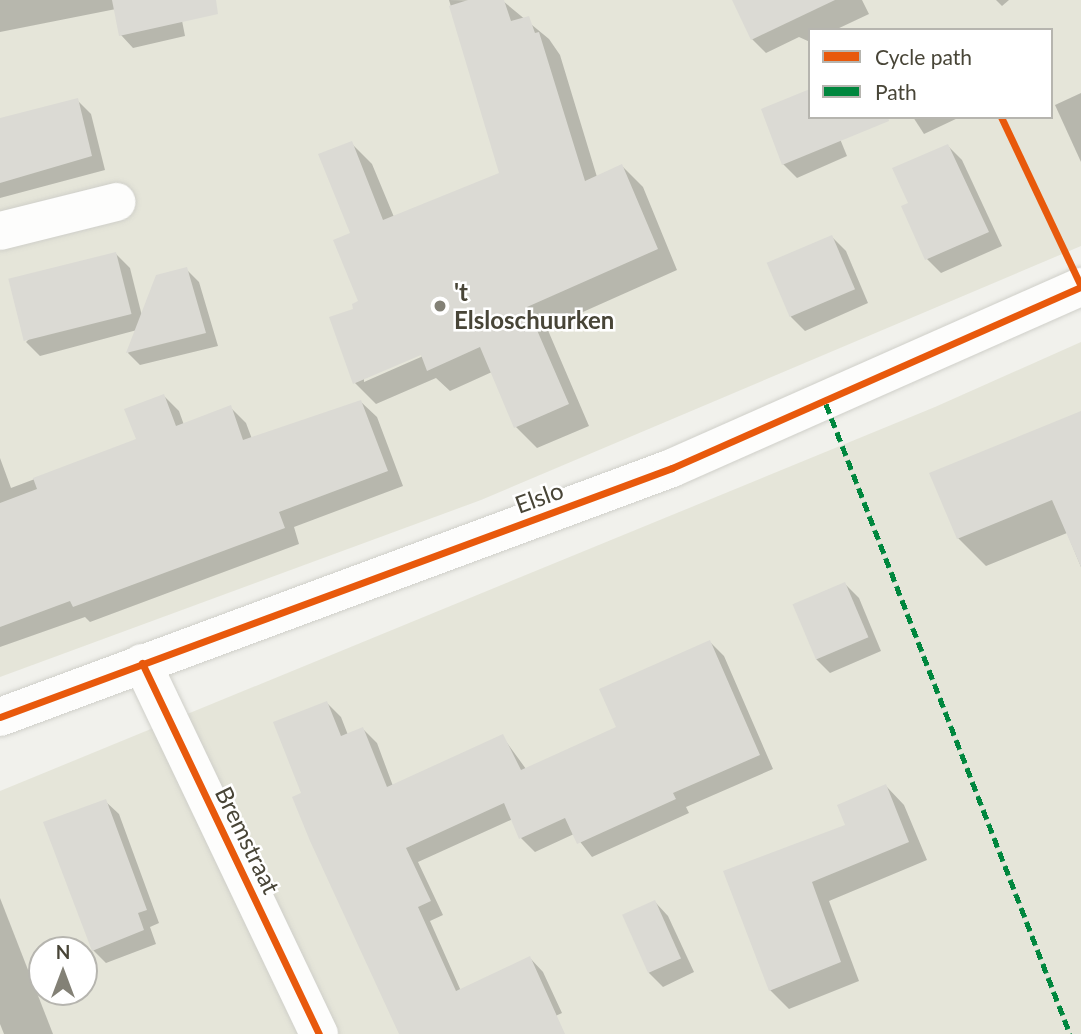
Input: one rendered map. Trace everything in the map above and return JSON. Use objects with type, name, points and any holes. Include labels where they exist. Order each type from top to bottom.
[{"type":"street","points":[[0,231],[116,202]]},
{"type":"street","name":"Elslo","points":[[0,717],[672,468],[1081,287]]},
{"type":"street","name":"Bremstraat","points":[[142,663],[319,1034]]},
{"type":"shaded area","points":[[0,0],[1081,0],[1081,246],[481,500],[0,677]]},
{"type":"shaded area","points":[[1081,342],[1081,1034],[0,1034],[0,791],[935,407]]},
{"type":"building","points":[[112,0],[216,0],[218,14],[119,36]]},
{"type":"building","points":[[468,0],[504,0],[511,21],[529,16],[535,33],[539,32],[585,181],[622,164],[658,249],[527,307],[569,404],[514,428],[480,347],[427,371],[421,355],[353,384],[329,317],[353,309],[352,304],[358,301],[333,240],[350,233],[318,154],[352,141],[383,220],[499,173],[449,6]]},
{"type":"building","points":[[732,0],[835,0],[751,40]]},
{"type":"building","points":[[808,90],[808,119],[889,121],[782,165],[761,109]]},
{"type":"building","points":[[78,98],[92,156],[0,183],[0,118]]},
{"type":"building","points":[[948,144],[989,232],[925,260],[901,206],[908,203],[892,168]]},
{"type":"building","points":[[832,235],[855,289],[790,317],[767,263]]},
{"type":"building","points":[[116,252],[131,314],[24,341],[8,279]]},
{"type":"building","points":[[187,267],[206,333],[126,353],[156,275]]},
{"type":"building","points":[[164,394],[176,426],[231,405],[243,440],[361,400],[388,471],[279,512],[285,528],[73,607],[70,601],[0,627],[0,503],[37,489],[33,478],[136,439],[124,409]]},
{"type":"building","points":[[1081,411],[1081,567],[1052,500],[957,539],[929,473]]},
{"type":"building","points":[[845,582],[868,637],[816,660],[793,604]]},
{"type":"building","points":[[710,640],[760,755],[673,793],[676,799],[577,844],[565,818],[519,839],[504,803],[406,848],[431,901],[418,907],[456,991],[530,956],[565,1034],[399,1034],[292,797],[301,793],[273,722],[327,701],[341,736],[363,727],[387,787],[503,734],[521,770],[616,727],[599,689]]},
{"type":"building","points":[[886,784],[909,842],[812,882],[841,962],[769,991],[723,871],[845,825],[837,805]]},
{"type":"building","points":[[106,799],[147,910],[138,913],[144,930],[98,949],[98,936],[86,936],[43,822]]},
{"type":"building","points":[[655,900],[681,958],[648,973],[622,915]]},
{"type":"marked path","points":[[826,404],[1070,1034]]},
{"type":"cycle path","points":[[1002,119],[1081,286]]},
{"type":"cycle path","points":[[0,717],[672,468],[1081,287]]},
{"type":"cycle path","points":[[142,663],[319,1034]]},
{"type":"place","name":"'t Elsloschuurken","points":[[440,306]]}]
